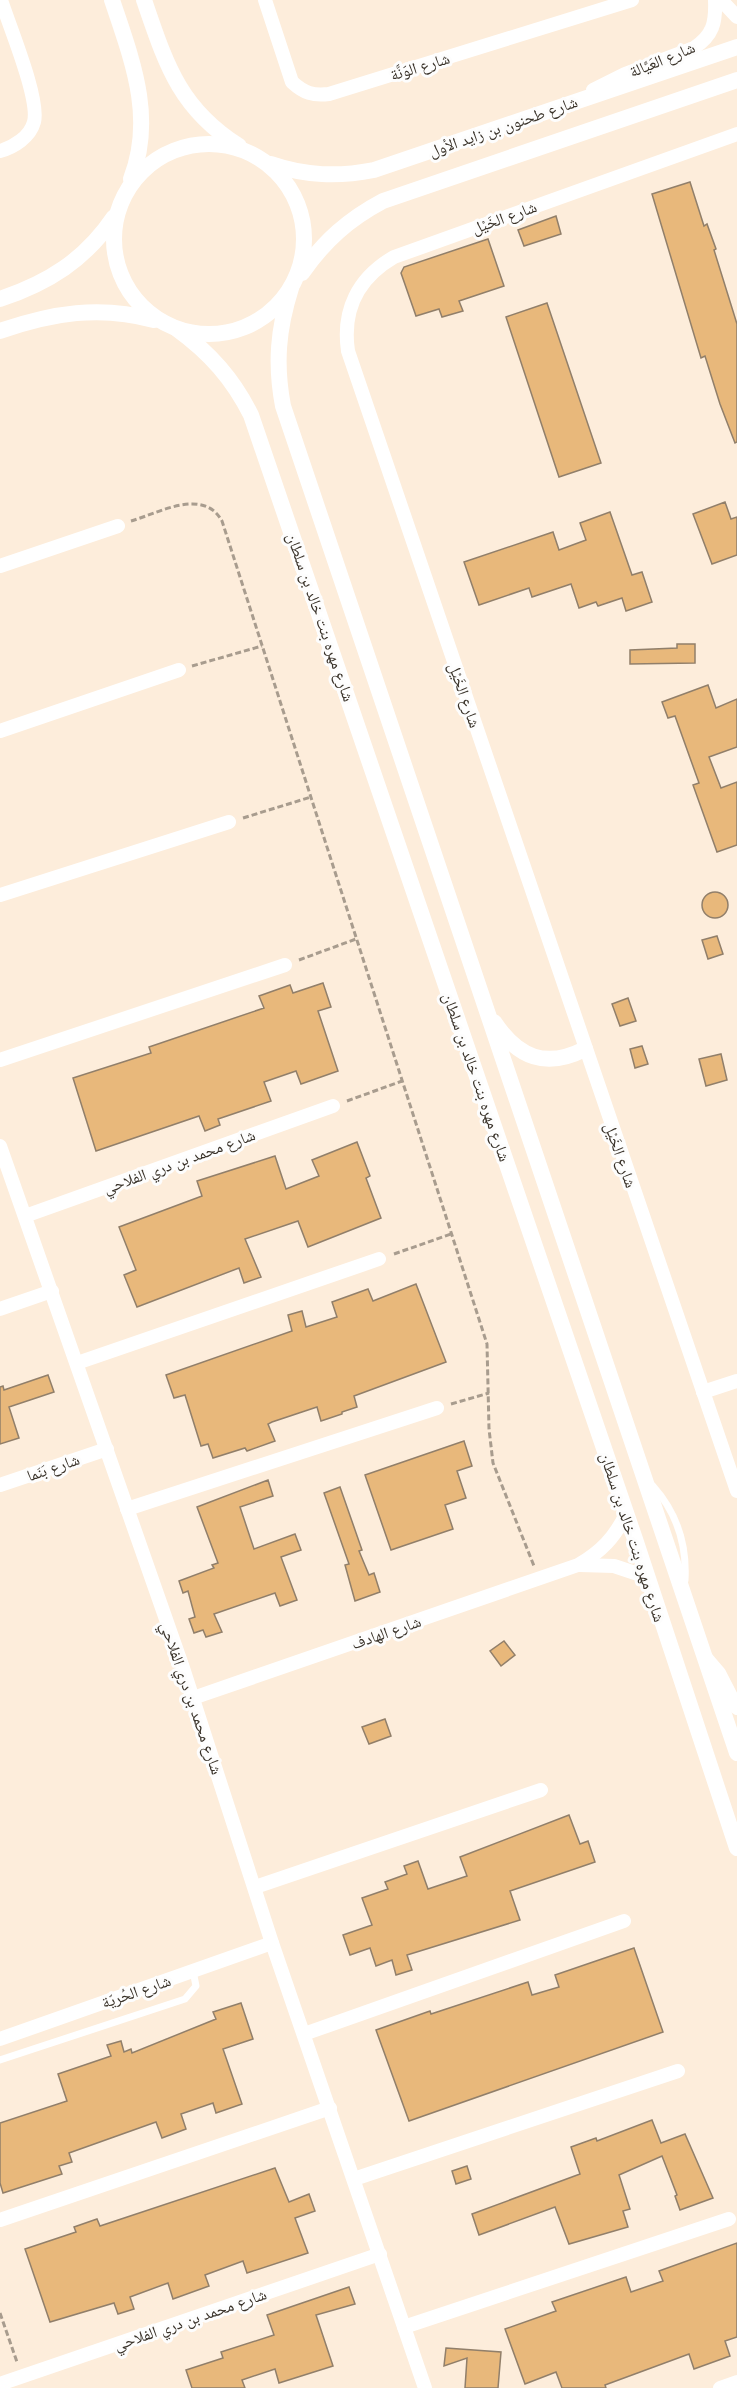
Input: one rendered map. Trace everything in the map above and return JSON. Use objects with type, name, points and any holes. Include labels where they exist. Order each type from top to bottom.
[{"type":"street","points":[[0,151],[12,147],[26,136],[34,124],[35,116],[33,98],[1,0]]},
{"type":"street","points":[[0,299],[47,281],[68,268],[103,234],[116,214],[126,190],[139,154],[142,105],[136,76],[112,0]]},
{"type":"street","points":[[0,331],[37,319],[79,311],[122,313],[209,334],[241,328],[261,319],[278,305],[295,282],[305,241],[300,209],[285,181],[266,162],[247,152],[200,117],[182,94],[168,68],[144,0]]},
{"type":"street","name":"شارع الوَنَّة","points":[[265,0],[292,82],[302,91],[315,96],[329,94],[632,0]]},
{"type":"street","name":"شارع العَيَّالة","points":[[582,98],[625,74],[694,48],[704,41],[715,24],[715,0]]},
{"type":"street","points":[[721,0],[737,17]]},
{"type":"street","name":"شارع طحنون بن زايد الأول","points":[[266,162],[308,174],[352,174],[384,166],[737,47]]},
{"type":"street","name":"شارع طحنون بن زايد الأول","points":[[295,282],[312,257],[344,224],[383,201],[737,80]]},
{"type":"street","name":"شارع الخَيْل","points":[[737,134],[394,257],[364,281],[348,314],[348,351],[737,1491]]},
{"type":"street","points":[[126,190],[141,172],[159,158],[179,148],[202,144],[225,145],[247,152]]},
{"type":"street","points":[[116,214],[113,245],[120,276],[137,302],[170,326]]},
{"type":"street","name":"شارع مهره بنت خالد بن سلطان","points":[[295,282],[279,335],[277,359],[283,406],[482,1003],[646,1479],[737,1753]]},
{"type":"street","name":"شارع مهره بنت خالد بن سلطان","points":[[170,326],[213,358],[228,376],[252,415],[626,1514],[737,1848]]},
{"type":"street","points":[[0,566],[118,526]]},
{"type":"street","points":[[0,731],[179,670]]},
{"type":"street","points":[[0,895],[229,822]]},
{"type":"street","points":[[0,1060],[285,965]]},
{"type":"street","points":[[482,1003],[501,1032],[512,1045],[525,1054],[555,1060],[585,1050]]},
{"type":"street","name":"شارع محمد بن دري الفلاحي","points":[[25,1216],[333,1106]]},
{"type":"street","name":"شارع محمد بن دري الفلاحي","points":[[0,1146],[193,1698],[272,1943],[425,2388]]},
{"type":"street","points":[[77,1363],[379,1259]]},
{"type":"street","points":[[0,1309],[52,1291]]},
{"type":"street","points":[[703,1392],[737,1381]]},
{"type":"street","points":[[127,1509],[437,1408]]},
{"type":"street","name":"شارع بَنَما","points":[[0,1485],[107,1449]]},
{"type":"street","name":"شارع الهادف","points":[[193,1698],[578,1565],[596,1554],[612,1539],[626,1514]]},
{"type":"street","name":"شارع الهادف","points":[[578,1565],[614,1566],[647,1577]]},
{"type":"street","points":[[704,1657],[719,1673],[737,1708]]},
{"type":"street","points":[[255,1887],[542,1790]]},
{"type":"street","points":[[304,2034],[624,1922]]},
{"type":"street","name":"شارع الحُريّة","points":[[0,2039],[272,1943]]},
{"type":"street","points":[[354,2179],[678,2071]]},
{"type":"street","points":[[0,2220],[330,2108]]},
{"type":"street","points":[[404,2327],[729,2219]]},
{"type":"street","name":"شارع محمد بن دري الفلاحي","points":[[0,2384],[380,2254]]},
{"type":"street","points":[[720,2388],[737,2382]]},
{"type":"lane","points":[[0,2060],[185,1999],[196,1986],[193,1971]]},
{"type":"path","points":[[118,526],[188,503],[202,503],[214,510],[222,521],[487,1344],[489,1429],[493,1463],[539,1579]]},
{"type":"path","points":[[179,670],[262,646]]},
{"type":"path","points":[[229,822],[310,797]]},
{"type":"path","points":[[285,965],[356,939]]},
{"type":"path","points":[[333,1106],[402,1081]]},
{"type":"path","points":[[379,1259],[451,1234]]},
{"type":"path","points":[[437,1408],[489,1393]]},
{"type":"path","points":[[0,2313],[21,2376]]},
{"type":"building","points":[[690,182],[704,226],[707,224],[716,249],[714,250],[737,324],[737,442],[735,443],[705,356],[701,358],[652,194]]},
{"type":"building","points":[[556,216],[561,234],[524,246],[518,230]]},
{"type":"building","points":[[488,239],[504,286],[459,301],[463,311],[442,317],[439,309],[416,316],[401,273],[404,267]]},
{"type":"building","points":[[547,303],[601,463],[559,477],[506,317]]},
{"type":"building","points":[[725,502],[731,519],[737,517],[737,555],[712,564],[693,514]]},
{"type":"building","points":[[610,512],[632,575],[642,572],[652,602],[626,611],[622,598],[598,606],[596,602],[579,608],[571,584],[532,597],[529,588],[479,605],[464,562],[553,532],[559,550],[586,540],[580,523]]},
{"type":"building","points":[[677,644],[695,644],[695,663],[630,664],[630,650],[677,648]]},
{"type":"building","points":[[708,685],[716,708],[737,699],[737,747],[709,757],[721,788],[737,782],[737,845],[717,852],[693,785],[699,783],[675,716],[668,718],[662,702]]},
{"type":"building","points":[[715,892],[724,896],[728,905],[724,914],[715,918],[706,914],[702,905],[706,896]]},
{"type":"building","points":[[717,936],[723,954],[708,959],[702,940]]},
{"type":"building","points":[[323,983],[331,1007],[318,1011],[338,1071],[301,1084],[296,1071],[264,1082],[271,1101],[218,1119],[220,1125],[205,1131],[199,1116],[96,1151],[73,1078],[151,1053],[149,1047],[264,1008],[259,996],[290,985],[293,993]]},
{"type":"building","points":[[628,998],[636,1021],[620,1026],[612,1004]]},
{"type":"building","points":[[642,1046],[648,1064],[635,1068],[630,1049]]},
{"type":"building","points":[[721,1054],[727,1080],[706,1086],[699,1059]]},
{"type":"building","points":[[357,1142],[370,1176],[366,1178],[381,1218],[308,1247],[298,1221],[245,1239],[261,1277],[244,1283],[239,1268],[137,1307],[124,1275],[136,1270],[119,1227],[202,1196],[197,1181],[275,1156],[286,1189],[319,1176],[312,1160]]},
{"type":"building","points":[[416,1284],[446,1362],[354,1396],[357,1407],[342,1412],[342,1414],[321,1421],[317,1407],[272,1422],[268,1424],[275,1441],[247,1451],[245,1448],[213,1458],[208,1444],[201,1446],[185,1395],[174,1398],[166,1375],[292,1331],[288,1315],[302,1311],[306,1327],[337,1317],[332,1302],[368,1289],[373,1301]]},
{"type":"building","points":[[48,1375],[54,1392],[9,1407],[19,1438],[0,1444],[0,1387],[3,1386],[4,1390]]},
{"type":"building","points":[[464,1441],[472,1466],[457,1471],[466,1498],[445,1505],[453,1529],[391,1550],[365,1475]]},
{"type":"building","points":[[268,1480],[273,1496],[240,1507],[254,1549],[295,1534],[301,1550],[281,1557],[297,1600],[280,1606],[275,1593],[214,1614],[222,1632],[206,1637],[203,1630],[194,1633],[189,1619],[195,1617],[188,1591],[183,1593],[179,1581],[214,1568],[212,1565],[218,1563],[197,1507]]},
{"type":"building","points":[[340,1487],[362,1550],[359,1551],[369,1575],[374,1573],[380,1592],[355,1601],[345,1565],[349,1564],[324,1493]]},
{"type":"building","points":[[504,1641],[515,1655],[501,1666],[490,1651]]},
{"type":"building","points":[[385,1719],[391,1736],[369,1744],[362,1727]]},
{"type":"building","points":[[569,1815],[580,1844],[588,1841],[595,1862],[510,1891],[520,1920],[407,1955],[412,1970],[396,1975],[392,1960],[376,1966],[370,1948],[350,1955],[343,1935],[372,1925],[362,1898],[388,1889],[385,1882],[407,1874],[404,1866],[418,1861],[428,1889],[467,1876],[460,1857]]},
{"type":"building","points":[[634,1948],[663,2032],[409,2121],[376,2030],[430,2011],[431,2014],[528,1982],[532,1995],[559,1987],[555,1975]]},
{"type":"building","points":[[241,2003],[253,2039],[223,2049],[242,2104],[216,2113],[213,2103],[181,2114],[186,2129],[162,2138],[156,2122],[69,2153],[72,2162],[59,2166],[62,2174],[3,2193],[0,2183],[0,2123],[67,2101],[58,2074],[111,2056],[107,2045],[121,2041],[124,2052],[131,2049],[132,2053],[216,2019],[213,2012]]},
{"type":"building","points":[[652,2120],[661,2143],[685,2134],[713,2198],[680,2210],[675,2196],[677,2195],[662,2156],[619,2175],[630,2209],[623,2211],[628,2227],[569,2244],[555,2207],[479,2235],[472,2214],[580,2174],[571,2147],[596,2138],[597,2141]]},
{"type":"building","points":[[467,2166],[471,2179],[456,2184],[452,2171]]},
{"type":"building","points":[[275,2168],[289,2202],[309,2194],[315,2211],[295,2218],[308,2253],[247,2273],[243,2261],[205,2275],[209,2286],[173,2299],[168,2283],[130,2297],[134,2309],[118,2314],[114,2303],[50,2322],[25,2249],[76,2232],[74,2227],[97,2219],[100,2226]]},
{"type":"building","points":[[737,2243],[737,2337],[725,2341],[730,2356],[694,2369],[689,2354],[605,2385],[606,2388],[562,2388],[556,2372],[525,2384],[505,2329],[556,2311],[552,2302],[626,2277],[631,2292],[663,2281],[659,2271]]},
{"type":"building","points":[[349,2287],[355,2304],[316,2315],[333,2366],[279,2383],[275,2369],[242,2380],[245,2388],[192,2388],[186,2370],[223,2358],[221,2352],[274,2335],[267,2315]]},
{"type":"building","points":[[446,2348],[501,2352],[498,2388],[465,2388],[467,2358],[444,2366]]}]
